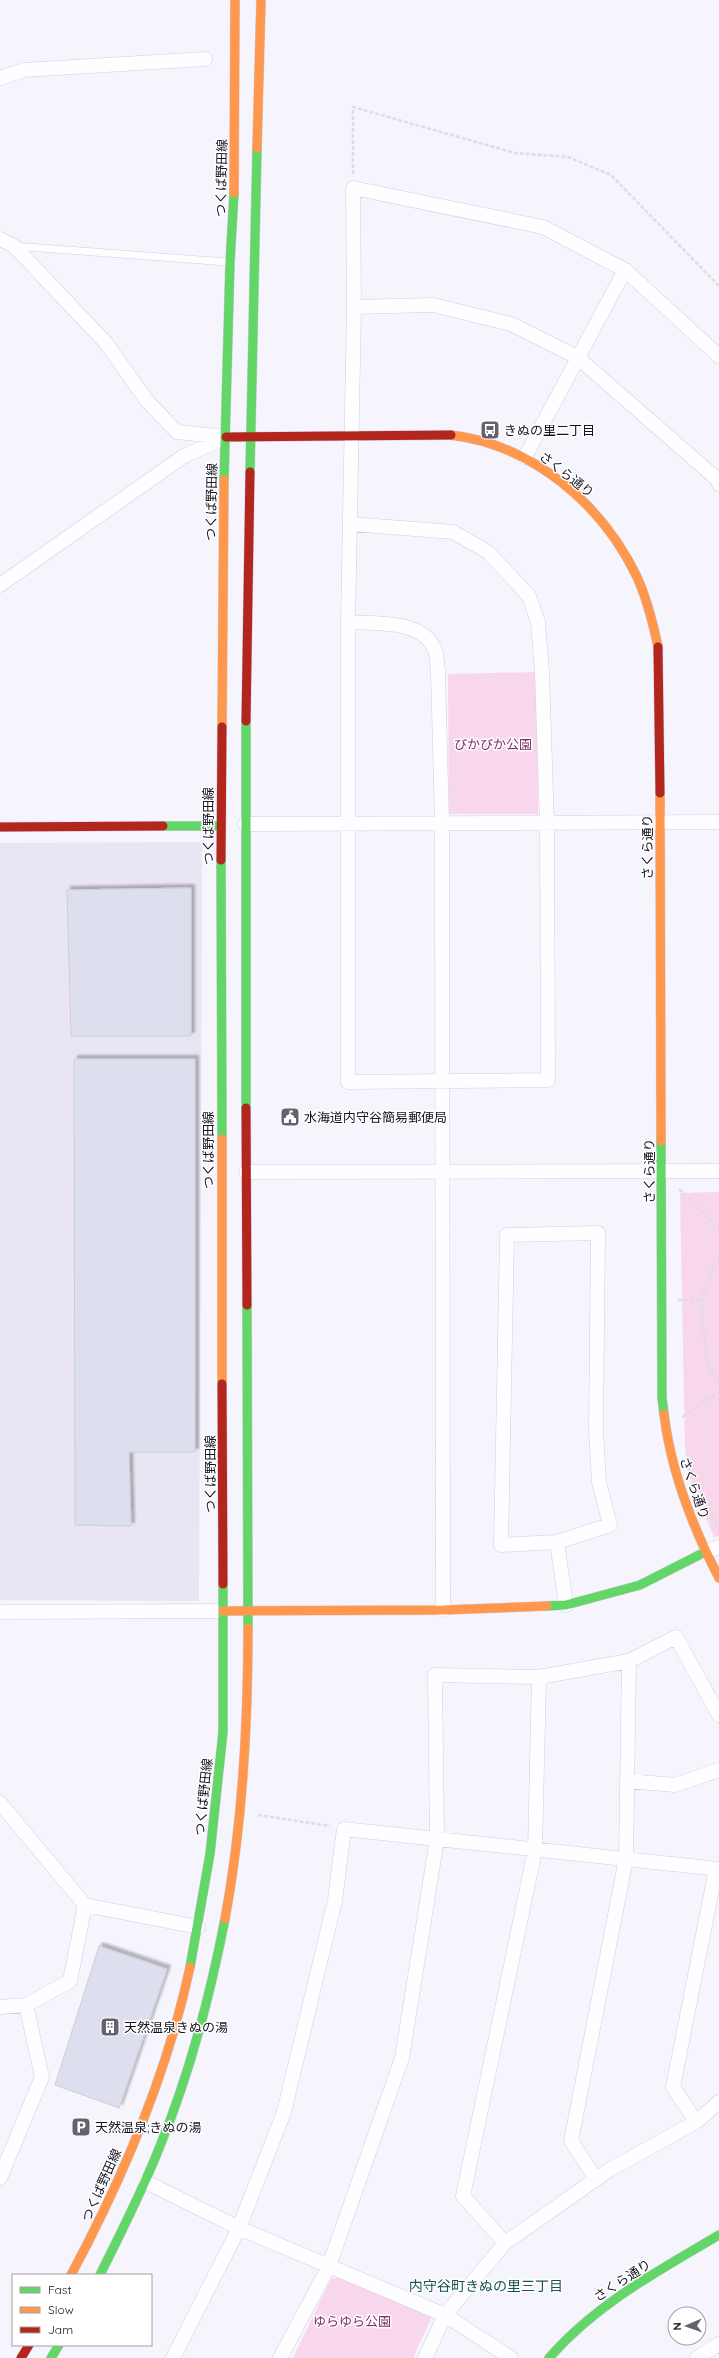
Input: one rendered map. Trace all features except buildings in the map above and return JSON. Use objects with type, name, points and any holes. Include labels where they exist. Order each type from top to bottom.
[{"type":"main road","name":"つくば野田線","points":[[72,2274],[99,2224],[155,2091],[179,2009],[198,1927],[212,1843],[223,1732],[221,826],[226,437],[230,263],[234,207],[234,0]]},
{"type":"main road","points":[[100,2274],[146,2182],[177,2099],[202,2014],[222,1930],[236,1852],[248,1710],[245,824],[252,309],[261,55],[261,0]]},
{"type":"main road","name":"さくら通り","points":[[226,437],[353,435],[458,436],[482,441],[525,457],[559,480],[590,507],[617,541],[637,578],[651,616],[659,650],[662,1398],[665,1429],[680,1492],[705,1552],[719,1578]]},
{"type":"main road","points":[[0,827],[221,826]]},
{"type":"main road","points":[[223,1611],[443,1610],[566,1606],[640,1585],[705,1552]]},
{"type":"main road","name":"さくら通り","points":[[549,2358],[580,2326],[606,2305],[719,2235]]},
{"type":"main road","points":[[21,2358],[28,2346]]},
{"type":"main road","points":[[51,2358],[58,2346]]},
{"type":"street","points":[[0,78],[24,70],[205,59]]},
{"type":"street","points":[[351,524],[453,532],[488,552],[529,596],[538,622],[541,658],[547,824],[548,1080],[348,1082],[348,622],[353,435],[353,188],[543,227],[625,270],[719,356]]},
{"type":"street","points":[[0,239],[14,246],[106,343],[147,401],[177,432],[226,437]]},
{"type":"street","points":[[525,457],[577,357],[625,270]]},
{"type":"street","points":[[354,307],[433,305],[511,324],[577,357],[717,480],[719,484]]},
{"type":"street","points":[[0,586],[184,456],[226,437]]},
{"type":"street","points":[[348,622],[398,626],[423,633],[435,650],[438,672],[442,823],[443,1610]]},
{"type":"street","points":[[245,824],[660,824],[719,822]]},
{"type":"street","points":[[246,1172],[719,1171]]},
{"type":"street","points":[[598,1233],[596,1431],[599,1482],[610,1525],[557,1542],[501,1545],[507,1235],[598,1233]]},
{"type":"street","points":[[557,1542],[566,1606]]},
{"type":"street","points":[[705,1552],[719,1547]]},
{"type":"street","points":[[0,1612],[223,1611]]},
{"type":"street","points":[[280,2358],[329,2266],[402,2058],[437,1839],[436,1675],[539,1677],[629,1661],[676,1637],[719,1715]]},
{"type":"street","points":[[596,2179],[570,2142],[626,1859],[629,1661]]},
{"type":"street","points":[[505,2243],[463,2196],[536,1850],[539,1677]]},
{"type":"street","points":[[627,1781],[675,1785],[719,1770]]},
{"type":"street","points":[[0,1802],[85,1905],[198,1927]]},
{"type":"street","points":[[173,2358],[239,2228],[284,2112],[335,1900],[344,1829],[717,1869],[672,2087],[696,2122]]},
{"type":"street","points":[[0,2007],[26,2005],[70,1981],[85,1905]]},
{"type":"street","points":[[0,2178],[42,2077],[26,2005]]},
{"type":"street","points":[[425,2358],[445,2315],[505,2243],[596,2179],[696,2122],[719,2102]]},
{"type":"street","points":[[146,2182],[239,2228],[445,2315],[511,2358]]},
{"type":"street","points":[[698,2358],[717,2349]]},
{"type":"lane","points":[[14,246],[230,263]]},
{"type":"path","points":[[353,188],[353,107],[515,153],[568,157],[610,175],[719,286]]},
{"type":"path","points":[[662,1171],[719,1229]]},
{"type":"path","points":[[719,1260],[713,1268],[701,1300],[707,1364],[719,1382]]},
{"type":"path","points":[[662,1299],[701,1300]]},
{"type":"path","points":[[665,1429],[719,1392]]},
{"type":"path","points":[[704,1500],[718,1527]]},
{"type":"path","points":[[240,1812],[344,1829]]},
{"type":"shaded area","points":[[202,842],[199,1601],[0,1600],[0,843]]},
{"type":"green space","name":"ぴかぴか公園","points":[[537,672],[538,814],[449,814],[448,674]]},
{"type":"green space","points":[[719,1192],[719,1536],[714,1537],[689,1477],[685,1450],[680,1193]]},
{"type":"green space","name":"ゆらゆら公園","points":[[342,2277],[432,2316],[413,2358],[293,2358],[331,2279]]},
{"type":"traffic: fast","points":[[250,472],[257,148]]},
{"type":"traffic: fast","points":[[224,480],[230,263],[234,193]]},
{"type":"traffic: fast","points":[[246,721],[246,1108]]},
{"type":"traffic: fast","points":[[163,826],[221,826]]},
{"type":"traffic: fast","points":[[221,860],[222,1139]]},
{"type":"traffic: fast","points":[[661,1141],[662,1398],[664,1414]]},
{"type":"traffic: fast","points":[[247,1305],[248,1628]]},
{"type":"traffic: fast","points":[[547,1606],[566,1605],[640,1585],[705,1552]]},
{"type":"traffic: fast","points":[[190,1967],[210,1854],[223,1732],[223,1584]]},
{"type":"traffic: fast","points":[[100,2274],[132,2211],[181,2091],[206,2005],[225,1919]]},
{"type":"traffic: fast","points":[[549,2358],[567,2339],[607,2305],[651,2276],[719,2235]]},
{"type":"traffic: fast","points":[[51,2358],[58,2346]]},
{"type":"traffic: slow","points":[[234,193],[235,0]]},
{"type":"traffic: slow","points":[[257,148],[261,0]]},
{"type":"traffic: slow","points":[[451,435],[481,441],[510,451],[537,465],[562,482],[584,503],[605,525],[622,550],[637,577],[644,594],[658,647]]},
{"type":"traffic: slow","points":[[222,727],[224,480]]},
{"type":"traffic: slow","points":[[660,793],[661,1141]]},
{"type":"traffic: slow","points":[[222,1139],[222,1384]]},
{"type":"traffic: slow","points":[[664,1414],[667,1436],[677,1478],[700,1539],[719,1578]]},
{"type":"traffic: slow","points":[[223,1611],[443,1610],[547,1606]]},
{"type":"traffic: slow","points":[[225,1919],[236,1846],[243,1774],[247,1701],[248,1628]]},
{"type":"traffic: slow","points":[[72,2274],[108,2201],[141,2125],[169,2047],[190,1967]]},
{"type":"traffic: jam","points":[[226,437],[451,435]]},
{"type":"traffic: jam","points":[[246,721],[250,472]]},
{"type":"traffic: jam","points":[[658,647],[660,793]]},
{"type":"traffic: jam","points":[[221,860],[222,727]]},
{"type":"traffic: jam","points":[[0,827],[163,826]]},
{"type":"traffic: jam","points":[[246,1108],[247,1305]]},
{"type":"traffic: jam","points":[[222,1384],[223,1584]]},
{"type":"traffic: jam","points":[[21,2358],[28,2346]]},
{"type":"place","name":"きぬの里二丁目","points":[[490,430]]},
{"type":"place","name":"水海道内守谷簡易郵便局","points":[[290,1117]]},
{"type":"place","name":"天然温泉きぬの湯","points":[[110,2027]]},
{"type":"place","name":"天然温泉;きぬの湯","points":[[81,2127]]},
{"type":"district","name":"内守谷町きぬの里三丁目","points":[[486,2286]]}]
